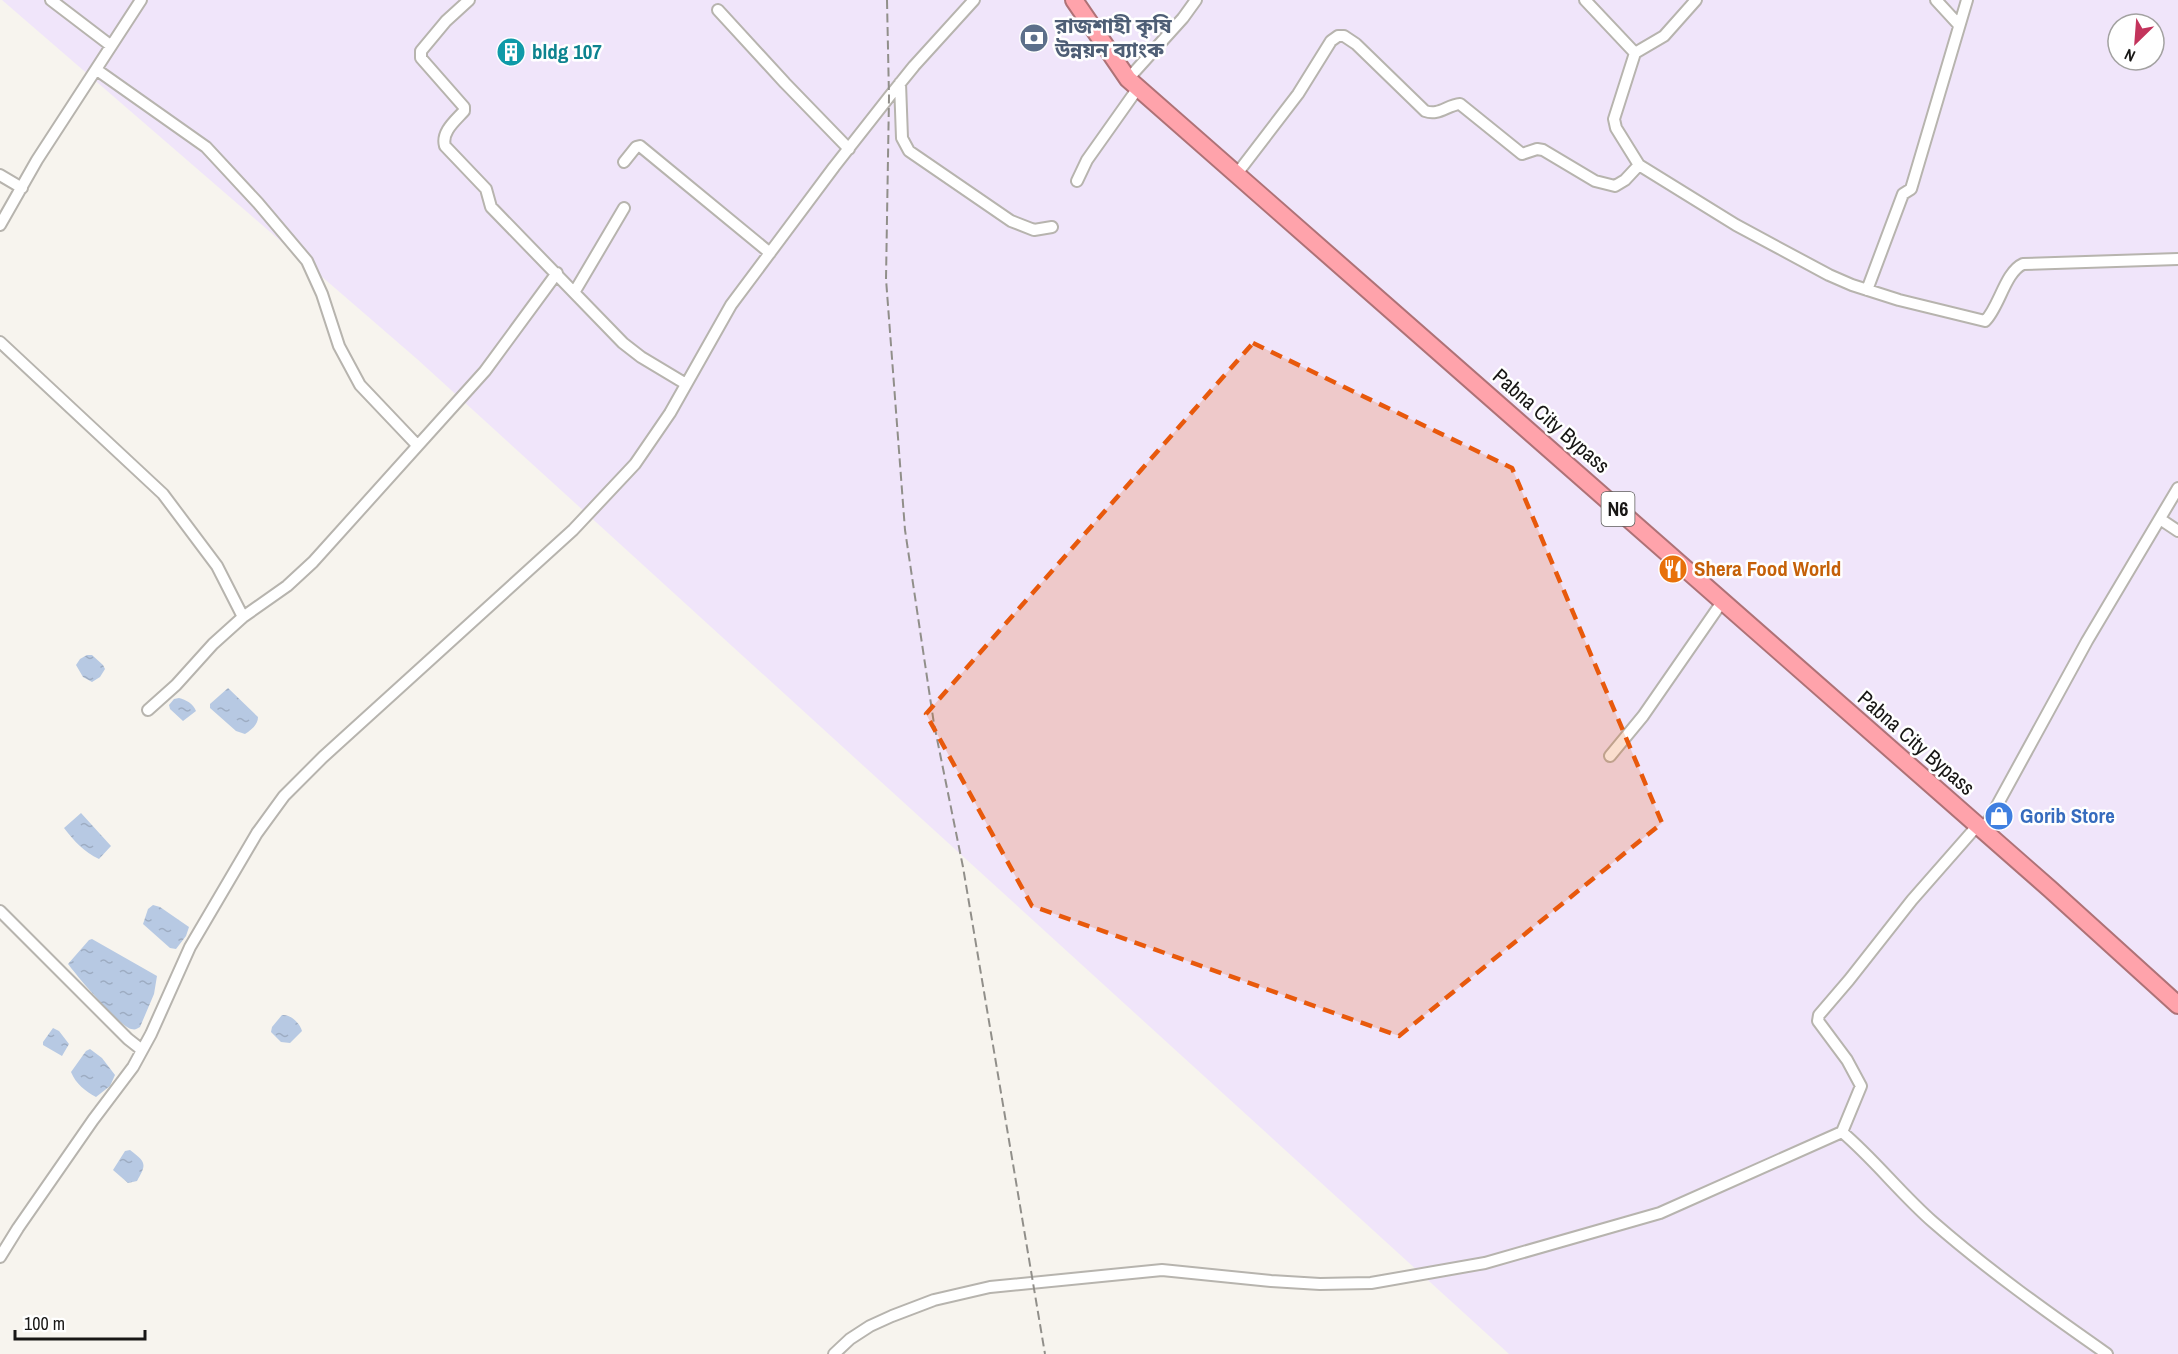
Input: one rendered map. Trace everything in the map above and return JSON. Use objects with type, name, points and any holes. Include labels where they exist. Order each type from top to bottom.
[{"type":"highway","name":"Pabna City Bypass","points":[[1074,0],[1133,83],[2178,1005]]},
{"type":"street","points":[[51,0],[110,45]]},
{"type":"street","points":[[0,225],[37,160],[141,0]]},
{"type":"street","points":[[469,0],[447,21],[421,54],[421,58],[464,107],[464,111],[446,133],[443,140],[445,146],[486,189],[491,207],[623,343],[641,357],[686,384]]},
{"type":"street","points":[[0,1257],[18,1227],[133,1067],[190,947],[256,833],[284,796],[322,757],[573,530],[635,464],[670,413],[731,305],[900,83],[974,0]]},
{"type":"street","points":[[1077,181],[1133,83],[1196,0]]},
{"type":"street","points":[[1585,0],[1635,53]]},
{"type":"street","points":[[1696,0],[1664,36],[1635,53],[1614,119],[1616,128],[1639,165],[1736,225],[1829,275],[1867,290],[1942,312],[1985,321],[2011,276],[2023,264],[2178,259]]},
{"type":"street","points":[[1936,0],[1959,25]]},
{"type":"street","points":[[1867,290],[1903,194],[1911,189],[1967,0]]},
{"type":"street","points":[[718,10],[784,83],[849,148]]},
{"type":"street","points":[[1236,175],[1298,94],[1326,47],[1338,36],[1350,39],[1425,111],[1437,113],[1460,104],[1522,154],[1540,149],[1595,181],[1615,186],[1639,165]]},
{"type":"street","points":[[97,70],[207,147],[258,203],[307,261],[322,294],[339,346],[360,385],[417,445]]},
{"type":"street","points":[[900,83],[902,138],[909,150],[1011,221],[1034,230],[1052,226]]},
{"type":"street","points":[[624,162],[636,147],[640,146],[770,253]]},
{"type":"street","points":[[0,175],[22,188]]},
{"type":"street","points":[[574,291],[624,208]]},
{"type":"street","points":[[147,710],[176,686],[213,644],[243,617],[287,586],[313,562],[485,370],[557,273]]},
{"type":"street","points":[[0,342],[163,494],[217,566],[243,617]]},
{"type":"street","points":[[834,1354],[850,1339],[892,1316],[934,1300],[990,1287],[1162,1270],[1281,1282],[1371,1283],[1485,1263],[1660,1213],[1842,1132],[1861,1086],[1847,1060],[1818,1021],[1819,1015],[1912,900],[1980,828],[2178,488]]},
{"type":"street","points":[[2160,519],[2178,531]]},
{"type":"street","points":[[1610,756],[1643,716],[1722,602]]},
{"type":"street","points":[[0,911],[128,1039],[142,1050]]},
{"type":"street","points":[[1842,1132],[1863,1149],[1885,1176],[2006,1283],[2108,1354]]},
{"type":"highlighted area","points":[[1253,343],[1512,468],[1662,823],[1399,1036],[1032,906],[926,714]]},
{"type":"shaded area","points":[[2,0],[2178,0],[2178,1354],[1509,1354],[417,359]]},
{"type":"water","points":[[87,655],[92,655],[105,669],[100,677],[92,682],[83,677],[76,665]]},
{"type":"water","points":[[228,688],[258,717],[252,729],[245,734],[236,731],[210,708],[210,704]]},
{"type":"water","points":[[179,698],[189,702],[196,711],[183,721],[170,709],[169,705],[174,699]]},
{"type":"water","points":[[81,813],[111,846],[99,859],[80,846],[64,828]]},
{"type":"water","points":[[153,905],[160,907],[189,927],[186,936],[176,949],[170,948],[143,924],[148,909]]},
{"type":"water","points":[[92,939],[157,976],[154,994],[140,1027],[137,1029],[125,1026],[117,1019],[68,964]]},
{"type":"water","points":[[282,1015],[294,1020],[302,1031],[290,1043],[281,1042],[271,1032],[272,1027]]},
{"type":"water","points":[[53,1028],[59,1031],[69,1044],[62,1056],[43,1045]]},
{"type":"water","points":[[90,1049],[102,1058],[115,1075],[110,1086],[96,1097],[81,1087],[71,1072],[86,1051]]},
{"type":"water","points":[[130,1150],[142,1161],[143,1167],[137,1181],[128,1183],[113,1170],[125,1151]]},
{"type":"railway","points":[[887,0],[889,97],[886,279],[905,530],[934,724],[963,867],[1045,1354]]},
{"type":"place","name":"রাজশাহী কৃষি উন্নয়ন ব্যাংক","points":[[1034,38]]},
{"type":"place","name":"bldg 107","points":[[511,52]]},
{"type":"place","name":"Shera Food World","points":[[1673,569]]},
{"type":"place","name":"Gorib Store","points":[[1999,816]]}]
